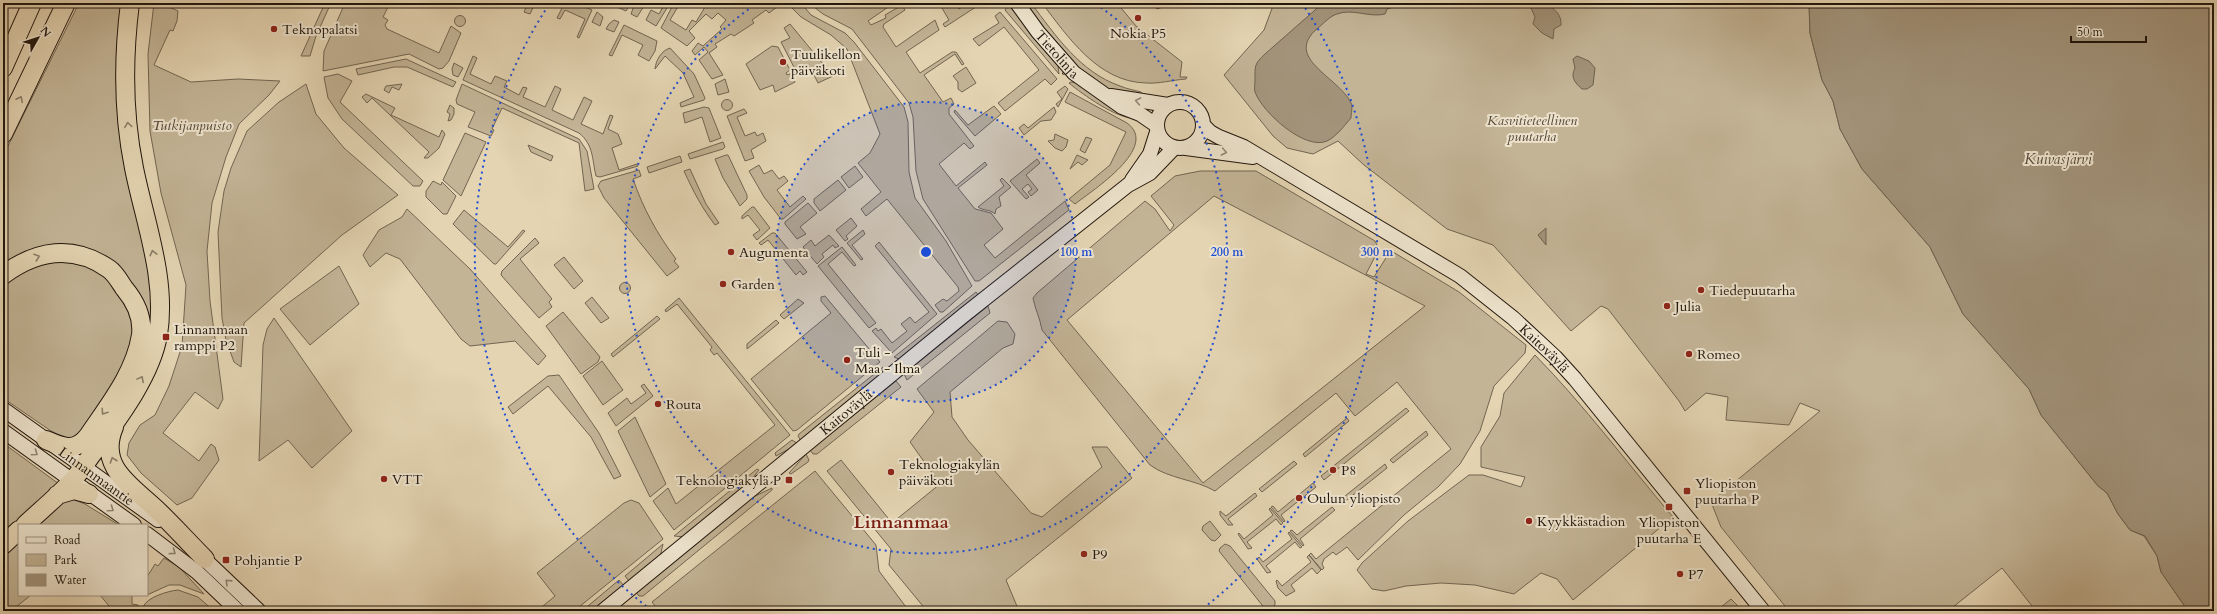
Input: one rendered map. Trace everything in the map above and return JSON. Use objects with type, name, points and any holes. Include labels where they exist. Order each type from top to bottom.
[{"type":"highway","points":[[3,68],[32,3]]},
{"type":"highway","points":[[3,134],[66,3]]},
{"type":"highway","points":[[130,3],[126,33],[127,116],[135,174],[156,265],[160,302],[158,336],[152,356],[121,412],[111,434],[109,448],[117,470],[130,489],[156,508],[205,560]]},
{"type":"highway","points":[[3,275],[19,263],[51,252],[81,254],[110,270],[133,299],[137,307],[141,334],[136,355],[114,397],[88,436],[84,441],[73,448],[65,448],[46,440]]},
{"type":"highway","points":[[26,524],[72,482],[121,412]]},
{"type":"highway","points":[[57,495],[74,490],[89,494]]},
{"type":"highway","points":[[3,545],[18,531]]},
{"type":"street","name":"Tietolinja","points":[[1016,3],[1038,32],[1074,73],[1092,87],[1108,95],[1122,107],[1140,114],[1157,128]]},
{"type":"street","name":"Tietolinja","points":[[1108,95],[1168,105]]},
{"type":"street","points":[[1180,102],[1191,105],[1200,113],[1203,125],[1200,136],[1180,148],[1163,142],[1157,128],[1159,113],[1168,105],[1180,102]]},
{"type":"street","name":"Kaitoväylä","points":[[1203,125],[1219,138],[1244,147],[1460,276],[1513,318],[1555,357],[1575,379],[1763,611]]},
{"type":"street","name":"Kaitoväylä","points":[[1128,185],[1150,154],[1157,128]]},
{"type":"street","name":"Kaitoväylä","points":[[603,611],[964,315],[1128,185],[1150,172],[1180,148],[1261,158]]},
{"type":"street","name":"Linnanmaantie","points":[[3,409],[167,526],[259,611]]},
{"type":"street","name":"Linnanmaantie","points":[[3,431],[133,524]]},
{"type":"street","points":[[148,535],[192,568],[238,611]]},
{"type":"green space","points":[[79,3],[124,3],[121,33],[151,261],[152,348],[142,311],[84,251],[3,269],[3,156]]},
{"type":"green space","name":"Tutkijanpuisto","points":[[154,3],[170,3],[169,7],[178,11],[177,21],[173,31],[170,30],[154,65],[191,82],[238,79],[280,81],[269,95],[239,124],[226,157],[212,203],[207,251],[210,301],[223,399],[218,409],[195,392],[163,433],[199,461],[211,444],[215,447],[219,460],[192,498],[177,505],[141,473],[127,455],[129,443],[140,425],[155,415],[169,386],[182,346],[186,285],[161,193],[150,131],[148,54]]},
{"type":"green space","points":[[325,3],[331,3],[316,36],[310,56],[301,56]]},
{"type":"green space","points":[[345,3],[390,3],[383,17],[388,20],[385,25],[387,29],[439,53],[451,26],[461,33],[449,61],[443,68],[439,69],[409,54],[323,71],[324,51]]},
{"type":"green space","points":[[528,3],[535,3],[530,14],[524,12]]},
{"type":"green space","points":[[576,3],[592,10],[579,38],[577,37],[585,19],[565,10],[560,19],[557,18],[562,8],[552,4]]},
{"type":"green space","points":[[608,3],[631,3],[626,11]]},
{"type":"green space","points":[[635,3],[644,6],[637,17],[631,14]]},
{"type":"green space","points":[[665,3],[670,3],[656,26],[646,20],[651,10],[659,14]]},
{"type":"green space","points":[[674,3],[679,5],[670,20],[686,30],[692,20],[696,22],[705,7],[705,3],[774,3],[777,7],[769,13],[766,10],[752,20],[754,23],[734,36],[731,34],[715,44],[717,47],[709,53],[723,75],[712,79],[699,60],[708,52],[704,47],[695,55],[692,51],[698,43],[703,46],[722,29],[720,27],[726,20],[718,13],[712,19],[706,14],[689,31],[695,38],[687,46],[661,28]]},
{"type":"green space","points":[[787,3],[801,3],[811,15],[845,33],[854,42],[904,107],[908,122],[909,172],[915,198],[946,241],[972,286],[943,312],[940,312],[935,305],[943,299],[947,301],[959,291],[958,287],[887,199],[866,216],[861,209],[881,192],[858,163],[870,153],[880,134],[847,49],[831,35],[801,17]]},
{"type":"green space","points":[[809,3],[884,3],[880,4],[882,7],[888,5],[888,3],[894,3],[868,21],[871,25],[886,18],[885,15],[902,5],[905,10],[884,24],[883,27],[896,47],[935,20],[939,30],[906,52],[920,73],[952,52],[956,52],[964,64],[962,65],[955,54],[924,75],[943,102],[951,98],[954,104],[949,108],[949,114],[974,146],[970,149],[964,143],[939,164],[956,186],[985,162],[987,165],[958,188],[975,209],[991,213],[1003,229],[984,245],[995,258],[1065,201],[1069,210],[979,281],[975,281],[923,199],[916,171],[913,117],[909,103],[852,29],[823,14]]},
{"type":"green space","points":[[939,3],[955,3],[959,9],[968,3],[982,3],[945,27],[943,24],[949,20]]},
{"type":"green space","points":[[1023,3],[1031,3],[1070,52],[1093,72],[1120,86],[1141,92],[1143,96],[1125,96],[1094,82],[1067,58]]},
{"type":"green space","points":[[1042,3],[1117,3],[1136,26],[1182,62],[1180,77],[1187,77],[1186,79],[1146,83],[1129,81],[1113,75],[1099,66],[1074,43],[1062,30]]},
{"type":"green space","points":[[1151,3],[1168,3],[1169,5],[1157,9]]},
{"type":"green space","name":"Kasvitieteellinen puutarha","points":[[1274,3],[1809,3],[1810,33],[1822,80],[1833,101],[1840,129],[1862,169],[1930,247],[1963,314],[2029,389],[2041,415],[2098,486],[2107,493],[2118,514],[2130,530],[2144,536],[2157,556],[2161,572],[2188,611],[2036,611],[2002,568],[1948,611],[1789,611],[1721,527],[1711,502],[1820,411],[1800,403],[1789,425],[1726,420],[1728,397],[1706,393],[1685,411],[1679,401],[1608,309],[1601,306],[1571,331],[1493,245],[1447,229],[1364,165],[1338,141],[1313,154],[1287,148],[1273,136],[1224,75],[1264,30]]},
{"type":"green space","points":[[1007,7],[1013,7],[1058,66],[1059,74],[1005,10]]},
{"type":"green space","points":[[597,12],[603,17],[600,26],[592,22]]},
{"type":"green space","points":[[1000,12],[1057,79],[1051,85],[1045,79],[1005,111],[998,103],[1039,70],[1004,27],[979,46],[973,39],[999,23],[995,16]]},
{"type":"green space","points":[[460,15],[464,17],[466,21],[464,25],[460,27],[456,25],[454,21],[456,17]]},
{"type":"green space","points":[[614,20],[619,22],[614,32],[606,29],[609,24]]},
{"type":"green space","points":[[790,24],[833,76],[818,83],[810,67],[800,74],[797,73],[781,42],[790,38],[784,28]]},
{"type":"green space","points":[[624,25],[657,41],[655,51],[649,61],[638,55],[643,45],[622,35],[612,56],[609,55]]},
{"type":"green space","points":[[772,46],[778,47],[790,70],[786,73],[787,75],[792,73],[795,82],[775,92],[773,85],[760,90],[746,64]]},
{"type":"green space","points":[[670,48],[694,74],[705,98],[704,100],[681,107],[680,103],[694,97],[683,73],[665,56],[655,69],[656,62],[660,56],[664,51]]},
{"type":"green space","points":[[473,56],[477,58],[470,74],[491,84],[495,76],[507,81],[504,87],[519,95],[523,87],[527,88],[523,97],[545,107],[555,86],[561,89],[552,110],[573,120],[584,97],[592,101],[581,124],[603,134],[610,115],[613,116],[608,129],[618,134],[622,144],[612,148],[619,170],[637,164],[638,166],[600,177],[596,176],[590,148],[579,133],[463,80]]},
{"type":"green space","points":[[406,59],[456,82],[453,87],[407,67],[394,67],[358,75],[356,69]]},
{"type":"green space","points":[[454,63],[463,68],[458,77],[453,75],[452,69]]},
{"type":"green space","points":[[966,67],[976,83],[962,92],[958,89],[958,82],[953,76]]},
{"type":"green space","points":[[338,74],[352,81],[340,102],[423,181],[420,186],[413,186],[342,119],[328,98],[324,77]]},
{"type":"green space","points":[[725,79],[729,92],[718,95],[715,84]]},
{"type":"green space","points":[[1069,83],[1077,83],[1134,118],[1118,114],[1100,105]]},
{"type":"green space","points":[[306,84],[316,114],[344,148],[398,195],[342,235],[244,323],[241,367],[234,362],[226,340],[222,318],[218,232],[224,191],[231,168],[247,131],[279,102]]},
{"type":"green space","points":[[402,84],[399,90],[392,87],[389,93],[384,90],[386,86]]},
{"type":"green space","points":[[462,84],[579,139],[587,151],[594,189],[585,191],[579,143],[502,108],[492,129],[494,130],[491,136],[468,127],[475,112],[457,104],[456,100]]},
{"type":"green space","points":[[1065,86],[1068,89],[1058,107],[1056,104],[1062,99],[1057,92]]},
{"type":"green space","points":[[1070,92],[1127,123],[1135,133],[1135,144],[1130,155],[1120,167],[1108,179],[1075,204],[1069,199],[1110,165],[1126,132],[1065,102]]},
{"type":"green space","points":[[366,94],[395,108],[391,115],[439,137],[442,130],[445,134],[439,148],[428,158],[424,158],[429,152],[372,98],[367,103],[362,97]]},
{"type":"green space","points":[[727,99],[731,101],[733,105],[731,109],[727,111],[723,109],[721,105],[723,101]]},
{"type":"green space","points":[[450,105],[454,108],[454,114],[451,120],[448,121],[450,114],[447,112]]},
{"type":"green space","points":[[994,106],[1001,114],[975,136],[954,112],[955,110],[968,125]]},
{"type":"green space","points":[[704,107],[709,108],[721,138],[710,142],[702,117],[685,123],[683,113]]},
{"type":"green space","points":[[1054,107],[1056,112],[1051,120],[1041,121],[1024,135],[1019,128],[1024,124],[1028,128]]},
{"type":"green space","points":[[744,109],[747,113],[737,117],[745,136],[755,132],[757,136],[763,133],[766,141],[751,150],[754,158],[745,161],[727,116]]},
{"type":"green space","points":[[465,133],[486,142],[461,196],[443,180]]},
{"type":"green space","points":[[1055,134],[1068,140],[1066,147],[1062,151],[1055,148],[1048,141],[1054,140]]},
{"type":"green space","points":[[1086,137],[1092,139],[1085,153],[1080,150]]},
{"type":"green space","points":[[723,142],[725,147],[723,149],[690,159],[688,154]]},
{"type":"green space","points":[[528,145],[553,156],[551,161],[531,152]]},
{"type":"green space","points":[[728,155],[747,195],[747,199],[740,206],[723,178],[715,159]]},
{"type":"green space","points":[[1077,155],[1088,160],[1082,165],[1078,162],[1070,169]]},
{"type":"green space","points":[[680,156],[682,162],[649,173],[647,167]]},
{"type":"green space","points":[[1037,159],[1040,163],[1026,175],[1038,190],[1031,196],[1028,192],[1032,189],[1028,184],[1022,189],[1029,197],[1026,199],[1010,181]]},
{"type":"green space","points":[[759,165],[764,174],[772,170],[779,179],[784,176],[788,181],[777,190],[790,207],[803,196],[806,199],[783,219],[781,219],[764,197],[749,171]]},
{"type":"green space","points":[[855,166],[863,177],[849,188],[841,177]]},
{"type":"green space","points":[[690,169],[706,204],[719,223],[715,225],[698,199],[684,171]]},
{"type":"green space","points":[[639,170],[641,176],[633,179],[637,190],[651,220],[676,259],[674,261],[679,267],[667,276],[604,198],[598,186],[601,181]]},
{"type":"green space","points":[[1200,171],[1256,171],[1375,241],[1379,249],[1366,274],[1374,277],[1389,253],[1393,252],[1459,292],[1526,345],[1525,353],[1494,386],[1480,431],[1460,464],[1438,487],[1404,515],[1358,560],[1347,547],[1336,555],[1333,552],[1324,559],[1322,564],[1324,568],[1322,570],[1309,555],[1311,553],[1316,559],[1451,449],[1397,382],[1355,416],[1336,393],[1215,491],[1157,470],[1150,465],[1042,330],[1033,298],[1145,201],[1155,209],[1170,231],[1174,225],[1151,196],[1175,176]],"holes":[[[1214,196],[1425,306],[1203,483],[1067,320]]]},
{"type":"green space","points":[[1002,178],[1011,187],[999,197],[1001,206],[996,209],[995,214],[991,211],[978,207],[1004,186],[1000,180]]},
{"type":"green space","points":[[838,180],[846,190],[820,211],[814,203],[814,199]]},
{"type":"green space","points":[[433,181],[441,185],[442,182],[456,196],[447,214],[443,214],[426,197],[426,191]]},
{"type":"green space","points":[[808,203],[817,213],[800,227],[806,234],[797,239],[785,222]]},
{"type":"green space","points":[[754,207],[770,228],[757,240],[753,235],[760,230],[748,215],[742,219],[742,216]]},
{"type":"green space","points":[[407,209],[470,269],[546,356],[538,365],[515,341],[470,346],[461,339],[400,259],[386,253],[370,267],[363,255],[379,230],[402,217]]},
{"type":"green space","points":[[464,210],[508,247],[523,230],[525,231],[496,264],[494,264],[453,224]]},
{"type":"green space","points":[[851,218],[857,226],[846,236],[848,239],[845,241],[836,230]]},
{"type":"green space","points":[[863,230],[865,234],[852,245],[863,259],[861,260],[847,243]]},
{"type":"green space","points":[[772,233],[775,233],[807,272],[803,275],[800,271],[796,275],[768,240],[761,245],[759,243]]},
{"type":"green space","points":[[829,235],[839,246],[835,248],[833,245],[822,254],[824,257],[817,264],[803,247],[811,240],[815,246]]},
{"type":"green space","points":[[535,238],[539,243],[520,259],[552,299],[549,302],[552,307],[539,318],[501,275],[502,271]]},
{"type":"green space","points":[[879,242],[937,314],[892,353],[872,331],[876,328],[878,331],[881,329],[892,343],[907,331],[901,324],[910,317],[915,323],[929,312],[875,246]]},
{"type":"green space","points":[[842,247],[856,265],[854,266],[842,252],[828,264],[876,323],[869,328],[818,266]]},
{"type":"green space","points":[[564,257],[583,281],[574,289],[554,265]]},
{"type":"green space","points":[[56,258],[91,265],[120,289],[134,323],[130,355],[86,433],[68,439],[51,431],[3,398],[3,283],[22,269]]},
{"type":"green space","points":[[339,266],[359,304],[310,345],[280,309]]},
{"type":"green space","points":[[623,283],[627,283],[629,284],[629,292],[623,293],[620,290],[620,286]]},
{"type":"green space","points":[[976,292],[980,297],[901,360],[894,357]]},
{"type":"green space","points":[[825,296],[880,362],[797,430],[793,431],[751,379],[831,313],[821,301],[821,297]]},
{"type":"green space","points":[[592,297],[609,318],[601,323],[585,303]]},
{"type":"green space","points":[[679,298],[790,435],[674,530],[653,501],[668,488],[676,504],[775,425],[717,353],[714,355],[710,350],[712,347],[677,304],[666,312],[665,310]]},
{"type":"green space","points":[[798,299],[804,303],[784,319],[780,315]]},
{"type":"green space","points":[[988,306],[990,313],[907,380],[904,374]]},
{"type":"green space","points":[[563,312],[600,357],[598,362],[581,374],[546,326]]},
{"type":"green space","points":[[657,316],[660,319],[613,357],[611,354]]},
{"type":"green space","points":[[274,318],[352,431],[312,468],[288,440],[259,461],[263,345],[267,329]]},
{"type":"green space","points":[[776,320],[779,323],[747,349],[747,344]]},
{"type":"green space","points":[[998,321],[1007,322],[1015,334],[1013,344],[1003,348],[950,392],[952,417],[968,440],[1031,513],[1042,517],[1102,467],[1092,447],[1107,447],[1132,478],[1006,580],[1019,611],[927,611],[889,565],[891,549],[827,471],[841,460],[892,523],[940,484],[910,442],[934,412],[917,389]]},
{"type":"green space","points":[[1535,355],[1589,414],[1673,517],[1573,600],[1557,579],[1541,573],[1514,594],[1475,585],[1441,583],[1406,586],[1384,591],[1372,589],[1357,570],[1362,563],[1408,521],[1469,475],[1483,475],[1521,487],[1525,477],[1481,467],[1481,447],[1500,416],[1504,393]]},
{"type":"green space","points":[[602,361],[623,390],[603,405],[583,376]]},
{"type":"green space","points":[[883,367],[882,374],[801,441],[798,436],[799,434]]},
{"type":"green space","points":[[559,375],[599,433],[621,476],[614,479],[591,437],[548,386],[513,414],[508,407],[548,376]]},
{"type":"green space","points":[[896,381],[901,387],[817,454],[813,454],[810,450]]},
{"type":"green space","points":[[644,384],[653,396],[616,426],[608,413],[627,398],[631,404],[646,393],[641,386]]},
{"type":"green space","points":[[1406,408],[1409,411],[1324,480],[1321,476]]},
{"type":"green space","points":[[635,417],[666,484],[650,497],[618,431]]},
{"type":"green space","points":[[1347,418],[1349,421],[1305,457],[1303,454]]},
{"type":"green space","points":[[1426,431],[1428,435],[1393,463],[1390,460]]},
{"type":"green space","points":[[792,440],[798,444],[776,456],[775,453]]},
{"type":"green space","points":[[3,443],[59,484],[3,537]]},
{"type":"green space","points":[[806,454],[809,460],[808,462],[791,474],[789,473]]},
{"type":"green space","points":[[1294,461],[1297,464],[1262,492],[1259,489]]},
{"type":"green space","points":[[1385,464],[1387,468],[1343,503],[1340,500]]},
{"type":"green space","points":[[757,469],[759,470],[746,487],[685,537],[674,536]]},
{"type":"green space","points":[[815,471],[876,545],[879,571],[909,611],[659,611],[652,602]]},
{"type":"green space","points":[[1313,483],[1316,487],[1281,515],[1285,521],[1284,522],[1271,507],[1273,506],[1278,512]]},
{"type":"green space","points":[[772,488],[772,490],[643,596],[639,596],[635,591],[749,499]]},
{"type":"green space","points":[[1255,493],[1257,496],[1228,519],[1233,525],[1228,525],[1220,515],[1220,511],[1226,516]]},
{"type":"green space","points":[[70,498],[85,504],[117,524],[33,524],[60,499]]},
{"type":"green space","points":[[631,500],[639,503],[663,539],[574,611],[537,611],[555,596],[537,573],[624,503]]},
{"type":"green space","points":[[1332,507],[1335,510],[1300,539],[1304,545],[1303,546],[1290,531],[1292,530],[1297,535]]},
{"type":"green space","points":[[1270,508],[1283,523],[1281,525],[1276,519],[1247,542],[1252,548],[1248,549],[1238,534],[1239,533],[1244,539],[1273,515],[1269,509]]},
{"type":"green space","points":[[1210,521],[1221,535],[1215,541],[1211,540],[1202,530],[1203,526]]},
{"type":"green space","points":[[1289,532],[1302,547],[1300,548],[1295,542],[1266,566],[1271,572],[1267,573],[1257,559],[1259,557],[1263,562],[1292,539],[1288,533]]},
{"type":"green space","points":[[18,538],[18,596],[30,596],[11,611],[3,611],[3,551]]},
{"type":"green space","points":[[663,544],[660,557],[629,581],[625,576]]},
{"type":"green space","points":[[1225,544],[1230,546],[1275,601],[1275,605],[1269,610],[1266,610],[1219,551]]},
{"type":"green space","points":[[1309,555],[1321,570],[1317,574],[1312,568],[1291,585],[1295,591],[1286,596],[1278,588],[1276,581],[1277,580],[1282,586],[1311,562],[1307,557]]},
{"type":"green space","points":[[164,558],[179,567],[204,594],[180,585],[169,585],[148,595],[148,575],[155,564],[158,566]]},
{"type":"green space","points":[[619,580],[624,586],[593,611],[582,611]]},
{"type":"green space","points":[[178,590],[198,597],[214,611],[144,611],[143,607],[145,603],[153,597]]},
{"type":"green space","points":[[101,596],[132,596],[132,604],[138,605],[139,611],[113,611]]},
{"type":"green space","points":[[1731,599],[1743,611],[1716,611]]},
{"type":"water","points":[[1323,3],[1399,3],[1397,6],[1387,9],[1385,14],[1373,15],[1343,12],[1334,15],[1318,28],[1309,39],[1306,49],[1309,58],[1316,67],[1345,94],[1352,106],[1351,118],[1340,131],[1327,141],[1318,143],[1296,135],[1285,128],[1266,110],[1255,92],[1255,71],[1257,63],[1261,57]]},
{"type":"water","points":[[1535,3],[1549,6],[1557,12],[1561,20],[1561,25],[1554,29],[1553,39],[1542,33],[1533,24],[1535,17],[1531,8]]},
{"type":"water","name":"Kuivasjärvi","points":[[1809,3],[2214,3],[2214,611],[2188,611],[2161,572],[2157,556],[2145,536],[2130,530],[2118,514],[2107,493],[2098,486],[2041,415],[2029,389],[1963,314],[1930,247],[1862,169],[1840,129],[1833,101],[1822,80],[1810,33]]},
{"type":"water","points":[[1577,56],[1589,61],[1595,68],[1593,85],[1587,89],[1582,89],[1575,82],[1573,77],[1575,68],[1573,59]]},
{"type":"water","points":[[1546,228],[1546,245],[1538,235]]},
{"type":"place","name":"Nokia P5","points":[[1138,18]]},
{"type":"place","name":"Teknopalatsi","points":[[274,29]]},
{"type":"place","name":"Tuulikellon päiväkoti","points":[[783,62]]},
{"type":"place","name":"Augumenta","points":[[731,252]]},
{"type":"place","name":"Garden","points":[[723,284]]},
{"type":"place","name":"Tiedepuutarha","points":[[1701,290]]},
{"type":"place","name":"Julia","points":[[1667,306]]},
{"type":"place","name":"Linnanmaan ramppi P2","points":[[166,337]]},
{"type":"place","name":"Romeo","points":[[1689,354]]},
{"type":"place","name":"Tuli - Maa - Ilma","points":[[847,360]]},
{"type":"place","name":"Routa","points":[[658,404]]},
{"type":"place","name":"P8","points":[[1333,470]]},
{"type":"place","name":"Teknologiakylän päiväkoti","points":[[891,472]]},
{"type":"place","name":"VTT","points":[[384,479]]},
{"type":"place","name":"Teknologiakylä P","points":[[789,480]]},
{"type":"place","name":"Yliopiston puutarha P","points":[[1687,491]]},
{"type":"place","name":"Oulun yliopisto","points":[[1299,498]]},
{"type":"place","name":"Yliopiston puutarha E","points":[[1669,507]]},
{"type":"place","name":"Kyykkästadion","points":[[1529,521]]},
{"type":"place","name":"P9","points":[[1084,554]]},
{"type":"place","name":"Pohjantie P","points":[[226,560]]},
{"type":"place","name":"P7","points":[[1680,574]]},
{"type":"district","name":"Linnanmaa","points":[[901,522]]}]
